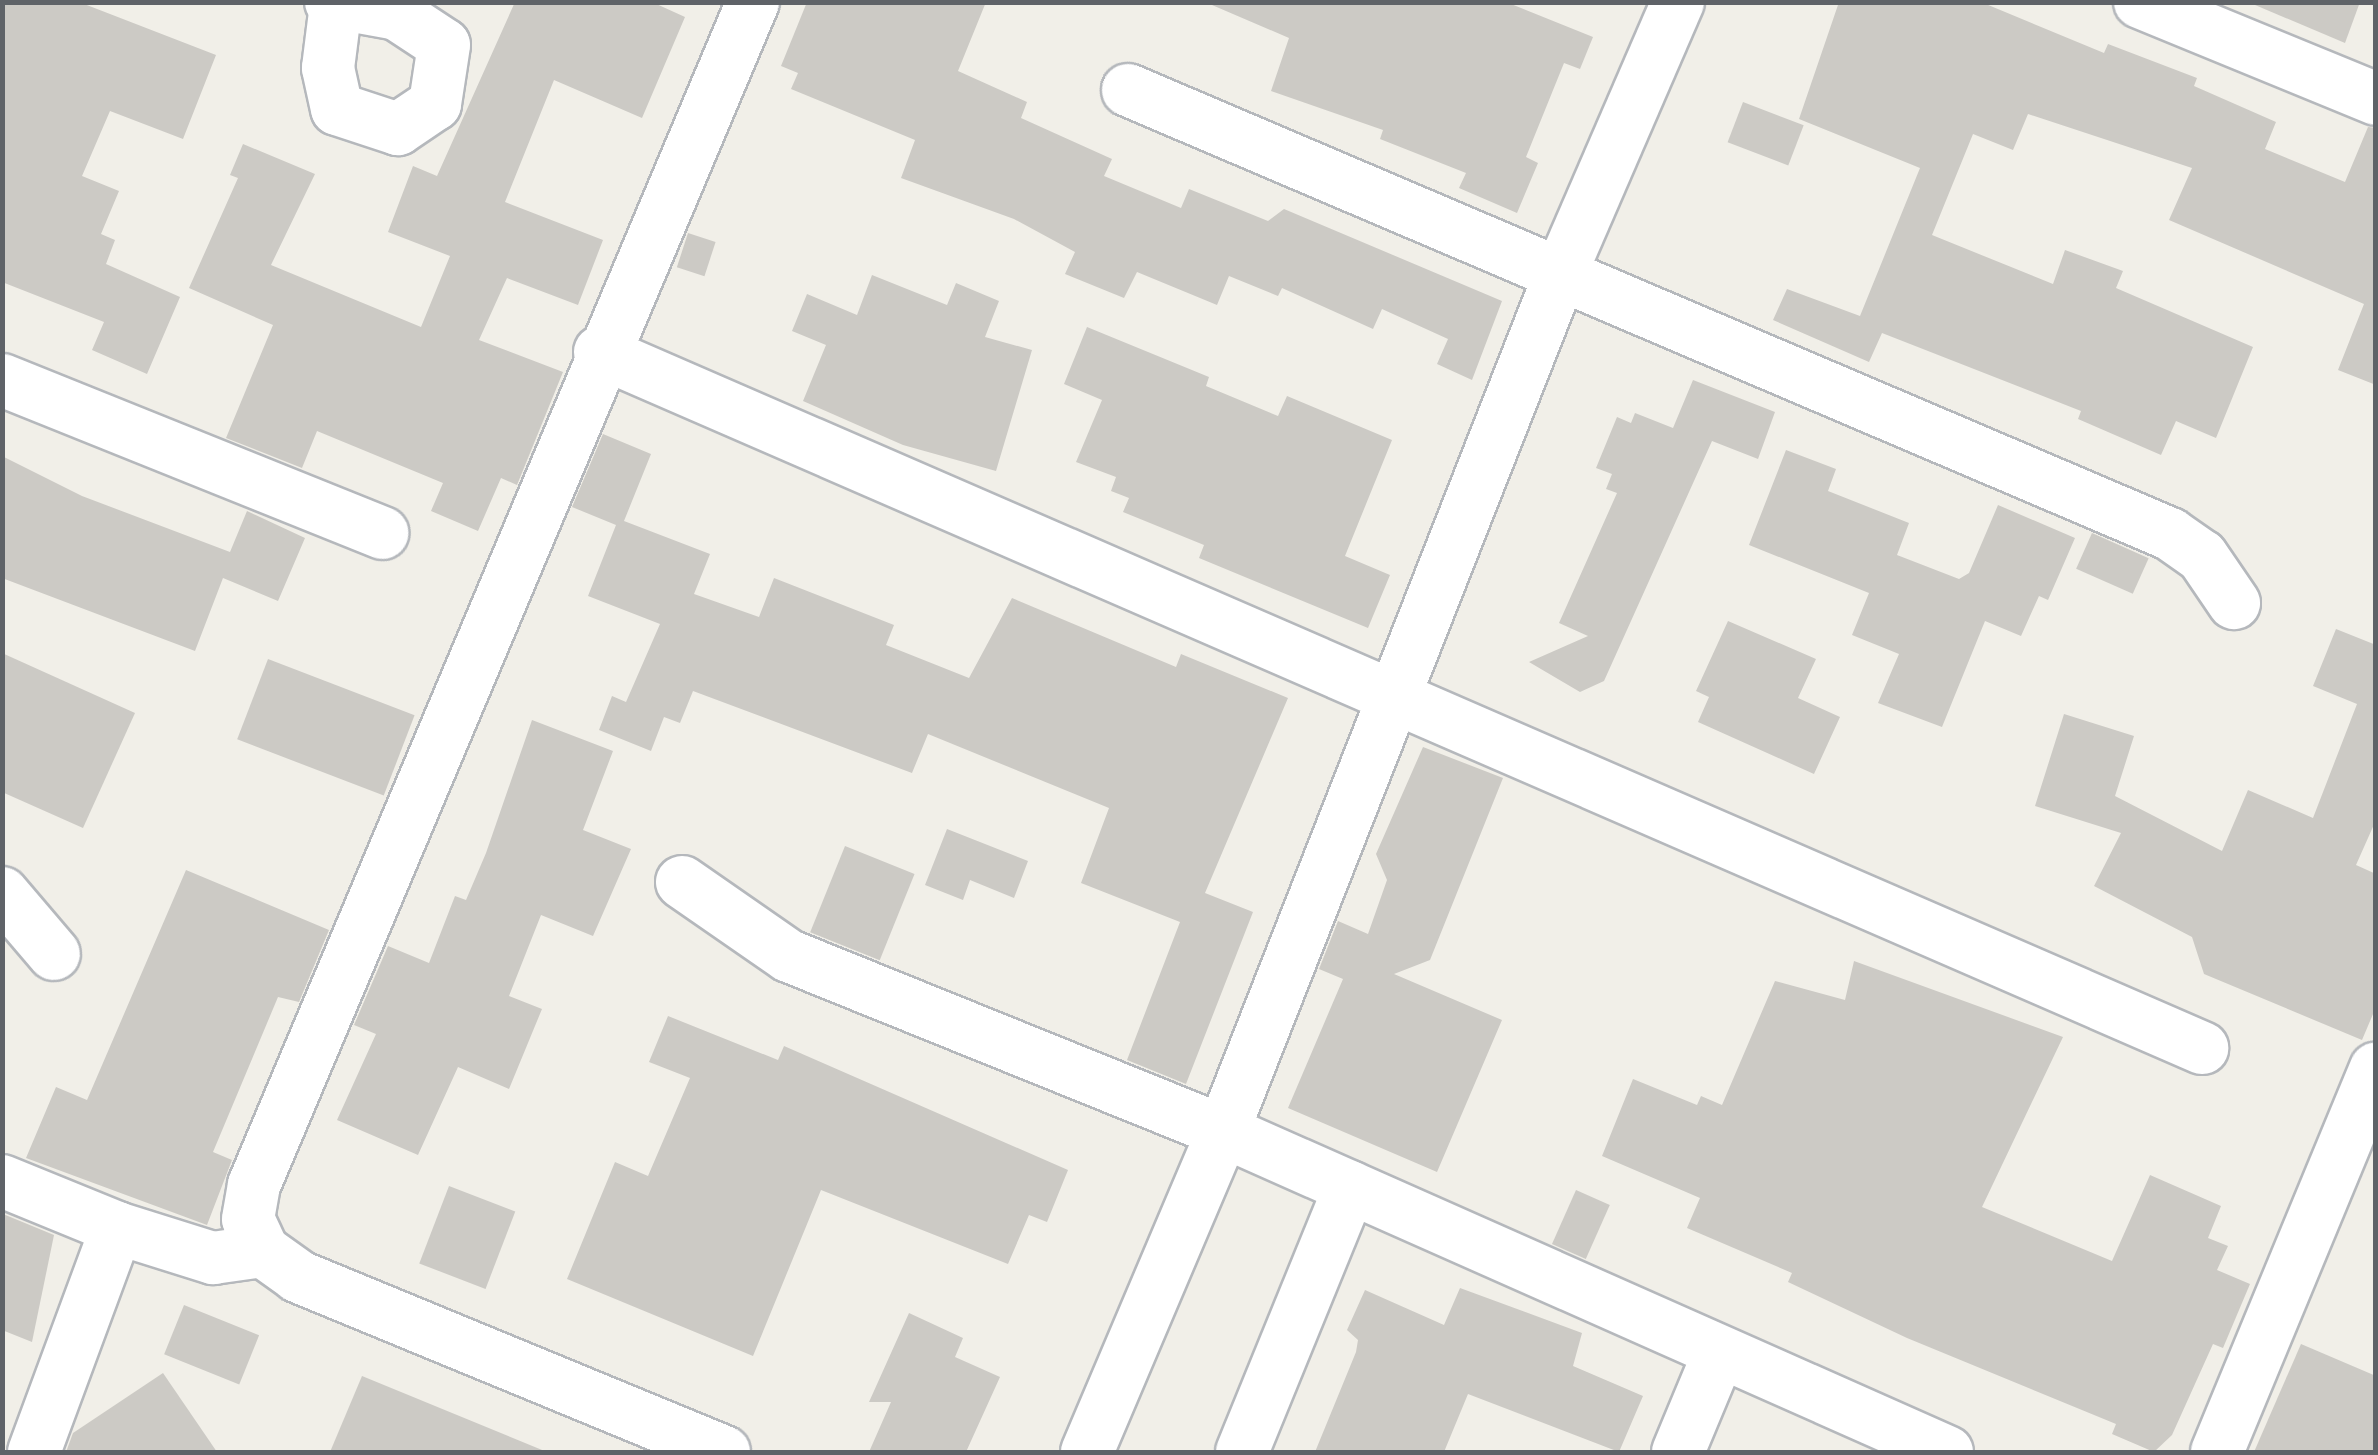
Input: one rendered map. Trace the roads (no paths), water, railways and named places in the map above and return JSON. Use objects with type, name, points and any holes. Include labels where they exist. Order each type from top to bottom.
[{"type":"street","points":[[724,1452],[298,1276],[263,1251],[248,1219],[254,1185],[600,352],[753,2]]},
{"type":"street","points":[[1088,1452],[1224,1131],[1562,270],[1678,2]]},
{"type":"street","points":[[2140,2],[2376,99]]},
{"type":"street","points":[[1128,90],[1562,270],[2170,534],[2202,556],[2234,603]]},
{"type":"street","points":[[600,352],[1398,694],[2202,1048]]},
{"type":"street","points":[[2,380],[382,533]]},
{"type":"street","points":[[682,882],[789,956],[1224,1131],[1718,1356],[1947,1452]]},
{"type":"street","points":[[2,893],[54,954]]},
{"type":"street","points":[[2217,1452],[2376,1070]]},
{"type":"street","points":[[2,1181],[116,1228],[213,1258],[263,1251]]},
{"type":"street","points":[[1242,1452],[1350,1187]]},
{"type":"street","points":[[34,1452],[116,1228]]},
{"type":"street","points":[[1678,1452],[1718,1356]]}]
